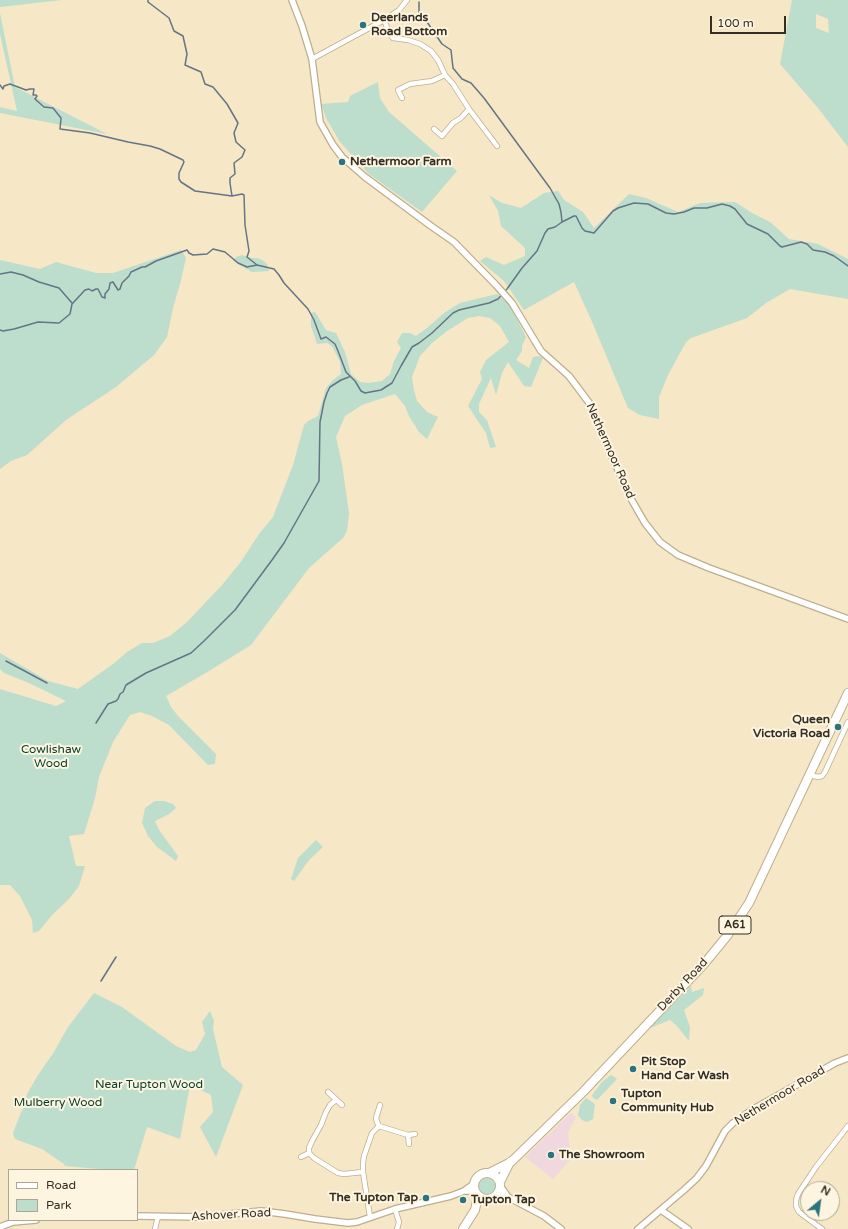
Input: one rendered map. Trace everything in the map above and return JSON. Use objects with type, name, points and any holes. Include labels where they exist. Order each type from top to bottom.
[{"type":"highway","name":"Derby Road","points":[[489,1173],[511,1162],[608,1066],[704,964],[727,936],[749,902],[847,698]]},
{"type":"highway","name":"Derby Road","points":[[500,1184],[511,1162]]},
{"type":"highway","points":[[464,1229],[475,1210],[498,1194],[500,1184],[496,1176],[489,1173],[481,1174],[477,1178],[475,1210]]},
{"type":"highway","points":[[476,1190],[484,1199],[493,1198]]},
{"type":"street","name":"Nethermoor Road","points":[[292,0],[312,59],[320,122],[342,157],[365,177],[454,242],[512,303],[541,351],[569,376],[590,404],[624,485],[645,523],[660,542],[678,555],[709,568],[848,619]]},
{"type":"street","points":[[312,59],[384,20],[399,10],[408,0]]},
{"type":"street","points":[[384,20],[393,38],[408,40],[420,44],[431,51],[438,60],[444,75],[453,84],[469,109],[497,146]]},
{"type":"street","points":[[402,98],[398,90],[410,84],[432,81],[444,75]]},
{"type":"street","points":[[434,129],[442,136],[453,123],[469,109]]},
{"type":"street","points":[[810,775],[818,777],[822,776],[825,772],[848,722]]},
{"type":"street","name":"Nethermoor Road","points":[[638,1229],[697,1178],[706,1166],[725,1131],[732,1123],[835,1063],[848,1058]]},
{"type":"street","points":[[328,1092],[342,1106]]},
{"type":"street","points":[[336,1100],[330,1105],[326,1112],[309,1148],[309,1153],[314,1158],[338,1172],[344,1174],[363,1172]]},
{"type":"street","points":[[380,1105],[376,1118],[379,1126],[408,1135],[415,1134]]},
{"type":"street","points":[[370,1217],[363,1172],[364,1156],[372,1133],[379,1126]]},
{"type":"street","points":[[822,1229],[799,1212],[796,1206],[796,1200],[798,1194],[816,1167],[848,1126]]},
{"type":"street","points":[[408,1135],[409,1144]]},
{"type":"street","points":[[301,1156],[309,1153]]},
{"type":"street","points":[[500,1184],[508,1197],[544,1216],[562,1229]]},
{"type":"street","name":"Ashover Road","points":[[138,1216],[199,1217],[261,1211],[338,1222],[357,1222],[395,1209],[450,1196],[464,1191],[476,1190]]},
{"type":"street","points":[[493,1198],[508,1197]]},
{"type":"street","points":[[395,1209],[398,1222],[397,1229]]},
{"type":"street","points":[[661,1210],[688,1229]]},
{"type":"street","points":[[155,1229],[158,1216]]},
{"type":"street","points":[[0,1227],[13,1222],[24,1221]]},
{"type":"shaded area","points":[[571,1113],[576,1117],[568,1133],[571,1159],[553,1179],[525,1157]]},
{"type":"green space","points":[[0,0],[62,0],[0,7]]},
{"type":"green space","points":[[792,0],[848,0],[848,147],[818,108],[780,64]],"holes":[[[816,14],[828,19],[829,33],[816,28]]]},
{"type":"green space","points":[[0,13],[15,87],[107,134],[0,113],[0,107],[17,111],[0,34]]},
{"type":"green space","points":[[378,82],[380,98],[389,112],[457,171],[422,212],[369,174],[340,142],[326,118],[321,104],[348,102],[350,96]]},
{"type":"green space","points":[[558,191],[564,200],[583,212],[594,228],[629,194],[646,198],[678,212],[700,203],[735,202],[770,222],[789,239],[818,244],[848,259],[848,299],[790,289],[766,303],[747,318],[691,338],[686,342],[668,375],[659,397],[659,419],[640,415],[628,408],[574,282],[524,310],[504,281],[480,261],[486,257],[504,265],[525,256],[525,248],[501,226],[498,211],[489,195],[502,203],[521,208],[544,193]]},
{"type":"green space","points":[[181,250],[186,258],[167,337],[154,355],[116,387],[66,420],[27,455],[11,461],[0,469],[0,260],[40,269],[56,262],[96,273],[113,273]]},
{"type":"green space","points":[[242,255],[262,260],[267,264],[269,271],[252,272],[233,261],[236,257]]},
{"type":"green space","name":"Cowlishaw Wood","points":[[497,294],[509,304],[526,337],[522,346],[522,351],[516,360],[529,368],[533,357],[539,356],[543,358],[531,387],[524,386],[508,362],[502,373],[496,395],[491,378],[479,404],[479,412],[487,420],[496,447],[490,448],[486,433],[468,406],[482,379],[480,372],[486,360],[509,342],[500,326],[490,318],[479,316],[468,318],[447,331],[432,343],[420,356],[412,377],[417,401],[427,412],[438,417],[427,439],[419,432],[409,416],[405,406],[395,394],[362,405],[345,416],[336,437],[342,464],[349,513],[347,531],[343,538],[309,568],[251,645],[166,696],[171,707],[178,716],[216,754],[215,764],[208,765],[169,725],[152,716],[140,712],[130,715],[113,742],[99,777],[95,798],[84,834],[69,836],[76,866],[85,866],[79,886],[39,931],[33,933],[32,920],[20,896],[10,885],[0,885],[0,689],[56,706],[66,701],[4,673],[0,669],[0,653],[48,681],[78,689],[127,652],[142,643],[153,643],[170,636],[187,622],[222,585],[273,517],[293,465],[304,425],[308,421],[318,416],[326,388],[341,374],[340,362],[332,346],[327,343],[317,344],[311,326],[311,313],[315,312],[326,330],[336,333],[345,352],[351,374],[360,382],[369,383],[382,381],[390,374],[394,361],[401,348],[397,342],[402,333],[410,333],[416,336],[444,313],[460,303]]},
{"type":"green space","points":[[155,801],[164,801],[173,804],[176,808],[169,814],[155,821],[159,830],[178,856],[176,861],[157,847],[148,836],[142,823],[145,808]]},
{"type":"green space","points":[[316,840],[323,847],[309,860],[294,881],[291,879],[298,858]]},
{"type":"green space","points":[[691,986],[692,992],[704,988],[703,995],[684,1010],[690,1027],[689,1041],[670,1020],[650,1028]]},
{"type":"green space","points":[[94,993],[122,1007],[176,1046],[190,1052],[196,1050],[205,1034],[202,1022],[210,1011],[214,1021],[213,1029],[222,1067],[243,1085],[216,1157],[200,1127],[213,1112],[211,1095],[190,1085],[180,1139],[147,1127],[134,1169],[100,1169],[65,1166],[42,1149],[15,1139],[13,1133],[21,1112],[25,1106],[27,1094],[68,1027]]},
{"type":"green space","points":[[611,1075],[617,1079],[597,1100],[593,1098],[592,1095],[602,1082]]},
{"type":"green space","points":[[586,1098],[595,1104],[593,1119],[587,1122],[582,1120],[578,1115],[580,1105]]},
{"type":"green space","points":[[488,1176],[495,1179],[498,1186],[495,1193],[488,1196],[481,1193],[478,1186],[481,1179]]},
{"type":"waterway","points":[[148,0],[148,2],[169,18],[174,31],[183,36],[187,54],[185,65],[201,72],[205,84],[213,87],[227,104],[238,123],[234,133],[236,142],[245,150],[242,157],[234,163],[235,174],[230,178],[230,183],[232,196],[244,195],[245,225],[249,251],[247,257],[257,265],[274,269],[284,283],[308,309],[321,339],[326,337],[335,344],[346,372],[355,381],[361,391],[365,393],[381,390],[392,383],[412,347],[432,333],[453,313],[498,299],[537,251],[548,229],[555,227],[574,216],[576,216],[585,231],[594,233],[613,211],[634,203],[648,204],[666,213],[674,214],[694,208],[707,208],[722,204],[735,209],[747,224],[768,234],[782,247],[801,242],[807,244],[813,250],[825,252],[834,256],[848,266]]},
{"type":"waterway","points":[[419,2],[419,14],[425,19],[442,44],[451,50],[453,68],[462,79],[471,83],[484,98],[550,188],[559,204],[562,222]]},
{"type":"waterway","points":[[0,85],[3,89],[4,86],[10,84],[26,90],[34,89],[33,95],[37,96],[35,99],[44,107],[53,108],[61,118],[60,129],[90,133],[160,149],[183,160],[184,162],[179,173],[179,179],[181,182],[195,191],[232,196]]},
{"type":"waterway","points":[[0,330],[3,331],[14,329],[38,322],[59,323],[70,314],[72,304],[85,290],[89,289],[92,291],[98,289],[102,297],[105,298],[105,294],[109,289],[110,283],[113,282],[118,290],[131,272],[187,250],[193,255],[207,254],[213,249],[225,252],[238,263],[247,267],[257,265]]},
{"type":"waterway","points":[[0,274],[11,272],[59,288],[72,303]]},
{"type":"waterway","points":[[96,723],[108,704],[118,699],[126,685],[146,673],[191,653],[204,641],[235,610],[272,560],[284,543],[319,481],[320,422],[327,393],[330,387],[349,377]]},
{"type":"waterway","points":[[6,661],[47,683]]},
{"type":"waterway","points":[[101,981],[116,957]]},
{"type":"place","name":"Deerlands Road Bottom","points":[[363,25]]},
{"type":"place","name":"Nethermoor Farm","points":[[342,162]]},
{"type":"place","name":"Queen Victoria Road","points":[[838,727]]},
{"type":"place","name":"Pit Stop Hand Car Wash","points":[[633,1069]]},
{"type":"place","name":"Tupton Community Hub","points":[[613,1101]]},
{"type":"place","name":"The Showroom","points":[[551,1155]]},
{"type":"place","name":"The Tupton Tap","points":[[426,1198]]},
{"type":"place","name":"Tupton Tap","points":[[463,1200]]},
{"type":"park label","name":"Near Tupton Wood","points":[[149,1085]]},
{"type":"park label","name":"Mulberry Wood","points":[[58,1103]]}]
